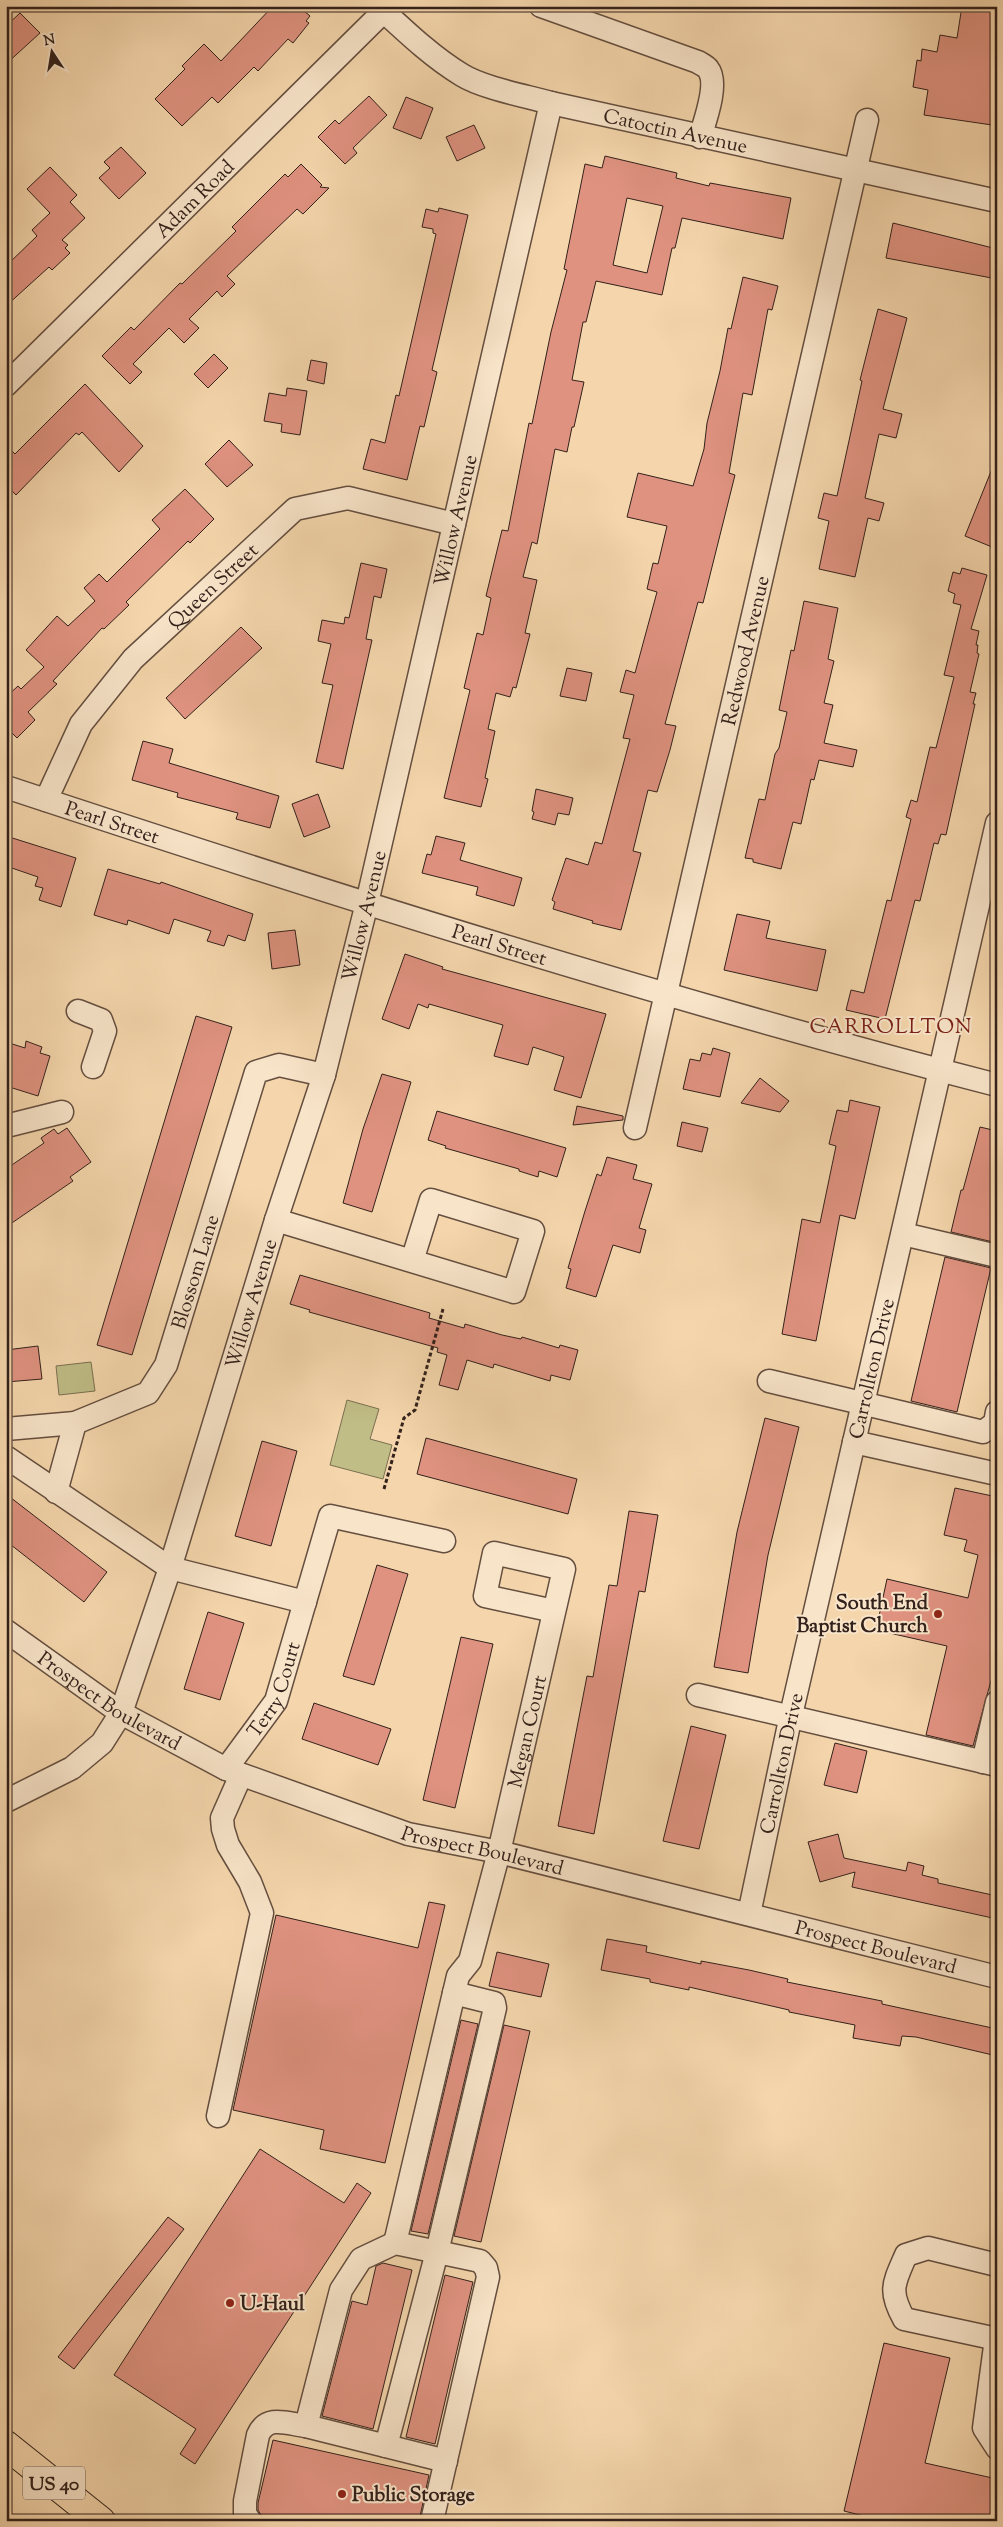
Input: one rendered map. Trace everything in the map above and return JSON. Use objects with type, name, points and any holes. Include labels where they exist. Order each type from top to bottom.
[{"type":"highway","name":"US 40","points":[[6,2445],[102,2521]]},
{"type":"street","points":[[541,6],[698,62],[709,69],[712,79],[712,95],[700,137]]},
{"type":"street","name":"Catoctin Avenue","points":[[384,8],[436,57],[463,76],[551,104],[855,172],[997,201]]},
{"type":"street","name":"Adam Road","points":[[6,385],[384,8]]},
{"type":"street","name":"Willow Avenue","points":[[6,1801],[72,1768],[102,1743],[121,1713],[170,1568],[276,1220],[324,1075],[367,903],[551,104]]},
{"type":"street","name":"Redwood Avenue","points":[[635,1128],[867,120]]},
{"type":"street","name":"Queen Street","points":[[46,800],[80,724],[133,659],[295,509],[348,498],[454,524]]},
{"type":"street","name":"Pearl Street","points":[[6,787],[367,903],[666,995],[997,1085]]},
{"type":"street","name":"Carrollton Drive","points":[[749,1914],[791,1715],[997,823]]},
{"type":"street","points":[[78,1011],[101,1020],[105,1031],[93,1067]]},
{"type":"street","name":"Blossom Lane","points":[[6,1429],[75,1423],[148,1393],[166,1365],[256,1072],[280,1065],[324,1075]]},
{"type":"street","points":[[6,1126],[62,1112]]},
{"type":"street","points":[[276,1220],[514,1292],[533,1231],[431,1200],[412,1261]]},
{"type":"street","points":[[903,1234],[997,1256]]},
{"type":"street","points":[[769,1381],[983,1432],[995,1423],[997,1412]]},
{"type":"street","points":[[56,1492],[75,1423]]},
{"type":"street","points":[[854,1442],[997,1474]]},
{"type":"street","points":[[6,1457],[170,1568],[305,1602]]},
{"type":"street","name":"Terry Court","points":[[218,2116],[262,1913],[250,1882],[228,1845],[222,1818],[234,1772],[276,1701],[330,1516],[444,1541]]},
{"type":"street","name":"Megan Court","points":[[395,2243],[458,1976],[470,1961],[499,1852],[554,1611]]},
{"type":"street","name":"Prospect Boulevard","points":[[6,1631],[121,1713],[234,1772],[408,1834],[499,1852],[997,1977]]},
{"type":"street","points":[[698,1695],[791,1715],[990,1763],[997,1702]]},
{"type":"street","points":[[386,2446],[437,2252],[495,2008],[494,2002],[454,1992]]},
{"type":"street","points":[[306,2426],[341,2290],[361,2259],[395,2243],[480,2261],[486,2268],[488,2277],[432,2521]]},
{"type":"street","points":[[997,2265],[928,2248],[906,2255],[893,2286],[896,2306],[904,2319],[997,2339],[984,2428],[997,2448]]},
{"type":"street","points":[[250,2521],[244,2514],[245,2502],[258,2434],[262,2425],[271,2421],[306,2426],[446,2461]]},
{"type":"path","points":[[384,1489],[404,1418],[415,1410],[443,1309]]},
{"type":"shaded area","points":[[91,1362],[95,1391],[59,1395],[56,1366]]},
{"type":"shaded area","points":[[347,1400],[379,1409],[370,1439],[392,1445],[383,1479],[330,1465]]},
{"type":"building","points":[[273,6],[298,6],[310,16],[306,21],[309,23],[293,43],[288,39],[258,71],[254,67],[218,103],[212,97],[182,126],[155,99],[185,69],[182,66],[204,44],[221,61]]},
{"type":"building","points":[[962,6],[997,6],[997,103],[992,125],[924,115],[928,90],[913,87],[917,60],[921,61],[922,49],[937,52],[940,35],[957,38]]},
{"type":"building","points":[[20,13],[40,33],[6,64],[6,26]]},
{"type":"building","points":[[369,96],[387,115],[353,148],[357,153],[345,164],[318,137],[335,120],[339,124]]},
{"type":"building","points":[[406,97],[433,108],[421,139],[393,128]]},
{"type":"building","points":[[474,125],[485,148],[457,161],[446,137]]},
{"type":"building","points":[[121,147],[146,173],[119,199],[99,178],[110,168],[104,162]]},
{"type":"building","points":[[605,156],[677,173],[676,178],[709,186],[710,183],[791,198],[783,239],[682,218],[675,248],[672,248],[662,295],[596,281],[586,322],[583,322],[572,380],[584,382],[574,427],[572,427],[567,452],[555,449],[537,544],[532,542],[523,577],[537,580],[525,633],[530,634],[516,688],[513,687],[510,697],[496,693],[488,729],[495,731],[485,778],[488,779],[481,807],[444,798],[470,690],[464,688],[477,633],[483,635],[491,598],[486,596],[502,530],[508,531],[529,423],[532,424],[551,332],[567,270],[564,269],[585,164],[602,168]],"holes":[[[627,198],[663,206],[647,273],[613,265]]]},
{"type":"building","points":[[301,164],[322,185],[320,187],[329,188],[303,214],[297,209],[227,276],[235,284],[222,297],[217,291],[189,319],[199,328],[184,343],[169,328],[133,364],[142,372],[130,384],[102,356],[131,327],[134,330],[180,283],[182,284],[236,231],[232,227],[285,174],[288,177]]},
{"type":"building","points":[[50,167],[77,195],[70,202],[85,218],[62,240],[68,245],[65,248],[70,253],[52,270],[49,267],[6,306],[6,266],[37,236],[32,230],[50,213],[27,189]]},
{"type":"building","points":[[439,208],[468,215],[432,370],[437,372],[424,427],[420,426],[407,480],[363,469],[371,439],[385,443],[396,395],[399,396],[436,234],[433,233],[433,229],[422,227],[426,209],[438,212]]},
{"type":"building","points":[[893,223],[997,249],[997,279],[886,258]]},
{"type":"building","points":[[743,277],[778,286],[772,310],[768,309],[752,395],[743,393],[729,473],[735,475],[703,603],[698,602],[665,724],[676,726],[670,750],[657,792],[648,790],[633,851],[641,853],[621,930],[592,923],[593,921],[553,909],[555,902],[552,900],[566,858],[588,865],[595,842],[602,844],[630,739],[623,738],[634,695],[620,692],[626,670],[635,673],[657,592],[647,589],[653,563],[658,564],[667,526],[627,517],[638,473],[693,486],[704,449],[707,423],[728,328],[731,329]]},
{"type":"building","points":[[878,309],[907,318],[883,409],[902,414],[896,438],[879,434],[865,498],[884,503],[879,521],[868,518],[855,577],[819,569],[829,521],[818,518],[824,493],[837,496],[862,381],[860,380]]},
{"type":"building","points":[[214,354],[228,368],[208,388],[194,374]]},
{"type":"building","points":[[311,360],[327,363],[324,384],[307,380]]},
{"type":"building","points":[[85,384],[143,446],[119,472],[82,432],[79,435],[76,433],[16,495],[6,485],[6,445],[15,454]]},
{"type":"building","points":[[287,388],[307,391],[300,435],[281,432],[282,424],[264,421],[269,393],[286,396]]},
{"type":"building","points":[[229,440],[253,465],[227,487],[205,464]]},
{"type":"building","points":[[997,459],[997,549],[965,536]]},
{"type":"building","points":[[185,489],[214,519],[190,543],[188,541],[126,602],[129,605],[104,629],[102,628],[53,681],[57,684],[28,712],[35,720],[17,738],[6,727],[6,697],[18,686],[21,689],[44,667],[26,650],[57,616],[68,626],[95,601],[84,588],[99,574],[107,582],[160,529],[152,520]]},
{"type":"building","points":[[361,563],[387,569],[381,598],[374,596],[366,639],[372,640],[343,769],[316,762],[333,685],[322,683],[331,644],[318,641],[322,620],[344,624],[345,617],[349,618]]},
{"type":"building","points":[[962,568],[987,575],[971,629],[979,631],[976,645],[978,645],[977,653],[979,654],[970,692],[976,693],[973,704],[975,704],[946,835],[941,834],[938,844],[934,843],[920,901],[915,900],[885,1019],[846,1010],[851,990],[864,993],[887,900],[891,901],[911,819],[906,817],[911,800],[917,802],[930,747],[936,748],[954,677],[944,675],[961,605],[953,603],[955,594],[948,591],[953,572],[960,574]]},
{"type":"building","points":[[804,601],[838,608],[828,659],[834,661],[824,703],[833,705],[824,743],[857,750],[853,767],[819,760],[814,780],[811,779],[801,824],[793,822],[781,869],[745,858],[759,799],[765,800],[775,754],[779,748],[787,712],[779,710],[791,650],[794,651]]},
{"type":"building","points":[[241,627],[262,648],[185,719],[166,698]]},
{"type":"building","points":[[567,668],[592,673],[586,701],[560,696]]},
{"type":"building","points":[[143,741],[173,749],[169,763],[279,796],[270,828],[236,819],[238,813],[177,797],[178,793],[132,780]]},
{"type":"building","points":[[536,789],[573,798],[569,815],[558,813],[555,825],[532,819]]},
{"type":"building","points":[[318,794],[330,827],[304,837],[292,804]]},
{"type":"building","points":[[6,836],[76,858],[61,907],[39,900],[43,888],[35,886],[38,877],[6,866]]},
{"type":"building","points":[[436,836],[465,843],[460,860],[522,878],[514,906],[476,895],[478,887],[422,873],[427,854],[431,855]]},
{"type":"building","points":[[108,869],[160,884],[161,882],[253,914],[245,941],[228,935],[224,946],[207,941],[211,931],[174,919],[169,934],[128,920],[127,925],[94,915]]},
{"type":"building","points":[[737,914],[770,921],[766,938],[826,950],[817,991],[724,970]]},
{"type":"building","points":[[295,930],[300,965],[272,969],[268,933]]},
{"type":"building","points":[[405,954],[443,967],[442,969],[606,1014],[581,1098],[554,1090],[564,1057],[533,1047],[528,1065],[494,1056],[503,1025],[429,1004],[428,1008],[418,1004],[409,1029],[382,1019]]},
{"type":"building","points":[[196,1016],[232,1027],[132,1355],[97,1345]]},
{"type":"building","points":[[26,1041],[42,1047],[40,1053],[50,1056],[38,1096],[6,1086],[6,1042],[25,1048]]},
{"type":"building","points":[[713,1048],[730,1053],[720,1097],[683,1089],[690,1059],[700,1061],[702,1053],[711,1055]]},
{"type":"building","points":[[382,1074],[411,1082],[372,1212],[343,1203],[363,1129]]},
{"type":"building","points":[[760,1078],[789,1101],[780,1112],[741,1103]]},
{"type":"building","points":[[850,1100],[880,1107],[855,1219],[840,1215],[816,1341],[782,1334],[802,1219],[820,1223],[836,1146],[829,1144],[837,1110],[848,1112]]},
{"type":"building","points":[[577,1106],[623,1116],[623,1120],[573,1125]]},
{"type":"building","points":[[437,1111],[566,1148],[557,1177],[539,1171],[538,1177],[519,1171],[519,1169],[445,1148],[446,1146],[428,1140]]},
{"type":"building","points":[[682,1122],[708,1128],[702,1152],[677,1146]]},
{"type":"building","points":[[980,1127],[997,1131],[997,1224],[993,1242],[951,1232],[961,1190],[963,1190]]},
{"type":"building","points":[[67,1128],[91,1162],[70,1177],[73,1181],[6,1227],[6,1169],[44,1143],[41,1138],[54,1129],[58,1134]]},
{"type":"building","points":[[607,1157],[637,1165],[633,1179],[652,1184],[639,1228],[646,1230],[640,1253],[613,1245],[596,1297],[566,1288],[571,1269],[568,1268],[585,1211],[597,1174],[601,1176]]},
{"type":"building","points":[[945,1257],[991,1268],[957,1412],[911,1401]]},
{"type":"building","points":[[300,1275],[430,1313],[429,1318],[464,1328],[465,1324],[502,1335],[521,1339],[522,1337],[559,1348],[560,1345],[578,1350],[570,1380],[551,1375],[550,1381],[494,1364],[493,1368],[467,1360],[458,1390],[439,1385],[447,1355],[437,1352],[438,1348],[309,1312],[310,1310],[290,1304]]},
{"type":"building","points":[[38,1346],[42,1379],[6,1382],[6,1350]]},
{"type":"building","points":[[765,1418],[799,1427],[768,1555],[748,1673],[714,1667],[737,1532]]},
{"type":"building","points":[[426,1438],[577,1479],[568,1514],[417,1474]]},
{"type":"building","points":[[262,1441],[297,1451],[271,1546],[235,1536]]},
{"type":"building","name":"South End Baptist Church","points":[[955,1488],[997,1497],[997,1659],[973,1746],[926,1735],[947,1646],[876,1630],[887,1579],[968,1598],[978,1555],[964,1551],[967,1540],[944,1535]]},
{"type":"building","points":[[6,1494],[107,1572],[84,1602],[6,1541]]},
{"type":"building","points":[[629,1511],[658,1515],[645,1592],[639,1591],[594,1834],[558,1826],[587,1676],[593,1677],[609,1585],[617,1586]]},
{"type":"building","points":[[377,1565],[408,1574],[374,1685],[343,1676]]},
{"type":"building","points":[[208,1612],[244,1623],[220,1700],[184,1689]]},
{"type":"building","points":[[461,1637],[493,1644],[455,1808],[423,1800]]},
{"type":"building","points":[[314,1703],[391,1729],[378,1765],[302,1739]]},
{"type":"building","points":[[691,1726],[726,1735],[699,1849],[663,1841]]},
{"type":"building","points":[[835,1743],[867,1751],[857,1793],[824,1785]]},
{"type":"building","points":[[838,1834],[844,1858],[906,1871],[908,1862],[924,1866],[922,1875],[938,1879],[938,1883],[997,1896],[997,1919],[852,1887],[855,1872],[820,1882],[808,1842]]},
{"type":"building","points":[[429,1902],[445,1905],[385,2163],[320,2149],[324,2130],[233,2110],[276,1915],[418,1948]]},
{"type":"building","points":[[607,1939],[647,1946],[646,1952],[701,1964],[701,1961],[749,1970],[788,1979],[787,1982],[882,2001],[882,2004],[997,2029],[997,2056],[916,2037],[902,2036],[900,2046],[853,2038],[855,2025],[789,2012],[789,2010],[689,1987],[689,1990],[650,1982],[650,1979],[601,1970]]},
{"type":"building","points":[[497,1952],[549,1964],[541,1997],[489,1986]]},
{"type":"building","points":[[461,2020],[478,2024],[428,2234],[411,2231]]},
{"type":"building","points":[[504,2025],[530,2031],[481,2242],[454,2236]]},
{"type":"building","name":"U-Haul","points":[[260,2149],[344,2203],[357,2183],[371,2193],[195,2464],[180,2454],[196,2429],[114,2375]]},
{"type":"building","points":[[168,2217],[184,2229],[74,2369],[58,2357]]},
{"type":"building","name":"Public Storage","points":[[383,2263],[412,2270],[373,2429],[322,2416],[352,2301],[367,2305],[376,2266]]},
{"type":"building","name":"Public Storage","points":[[445,2275],[473,2282],[435,2444],[406,2437]]},
{"type":"building","points":[[884,2343],[950,2358],[925,2463],[997,2479],[997,2521],[884,2521],[844,2511]]},
{"type":"building","name":"Public Storage","points":[[273,2440],[429,2475],[419,2521],[287,2521],[261,2515],[258,2510],[258,2503]]},
{"type":"place","name":"South End Baptist Church","points":[[938,1614]]},
{"type":"place","name":"U-Haul","points":[[230,2303]]},
{"type":"place","name":"Public Storage","points":[[342,2494]]},
{"type":"district","name":"CARROLLTON","points":[[891,1026]]}]
